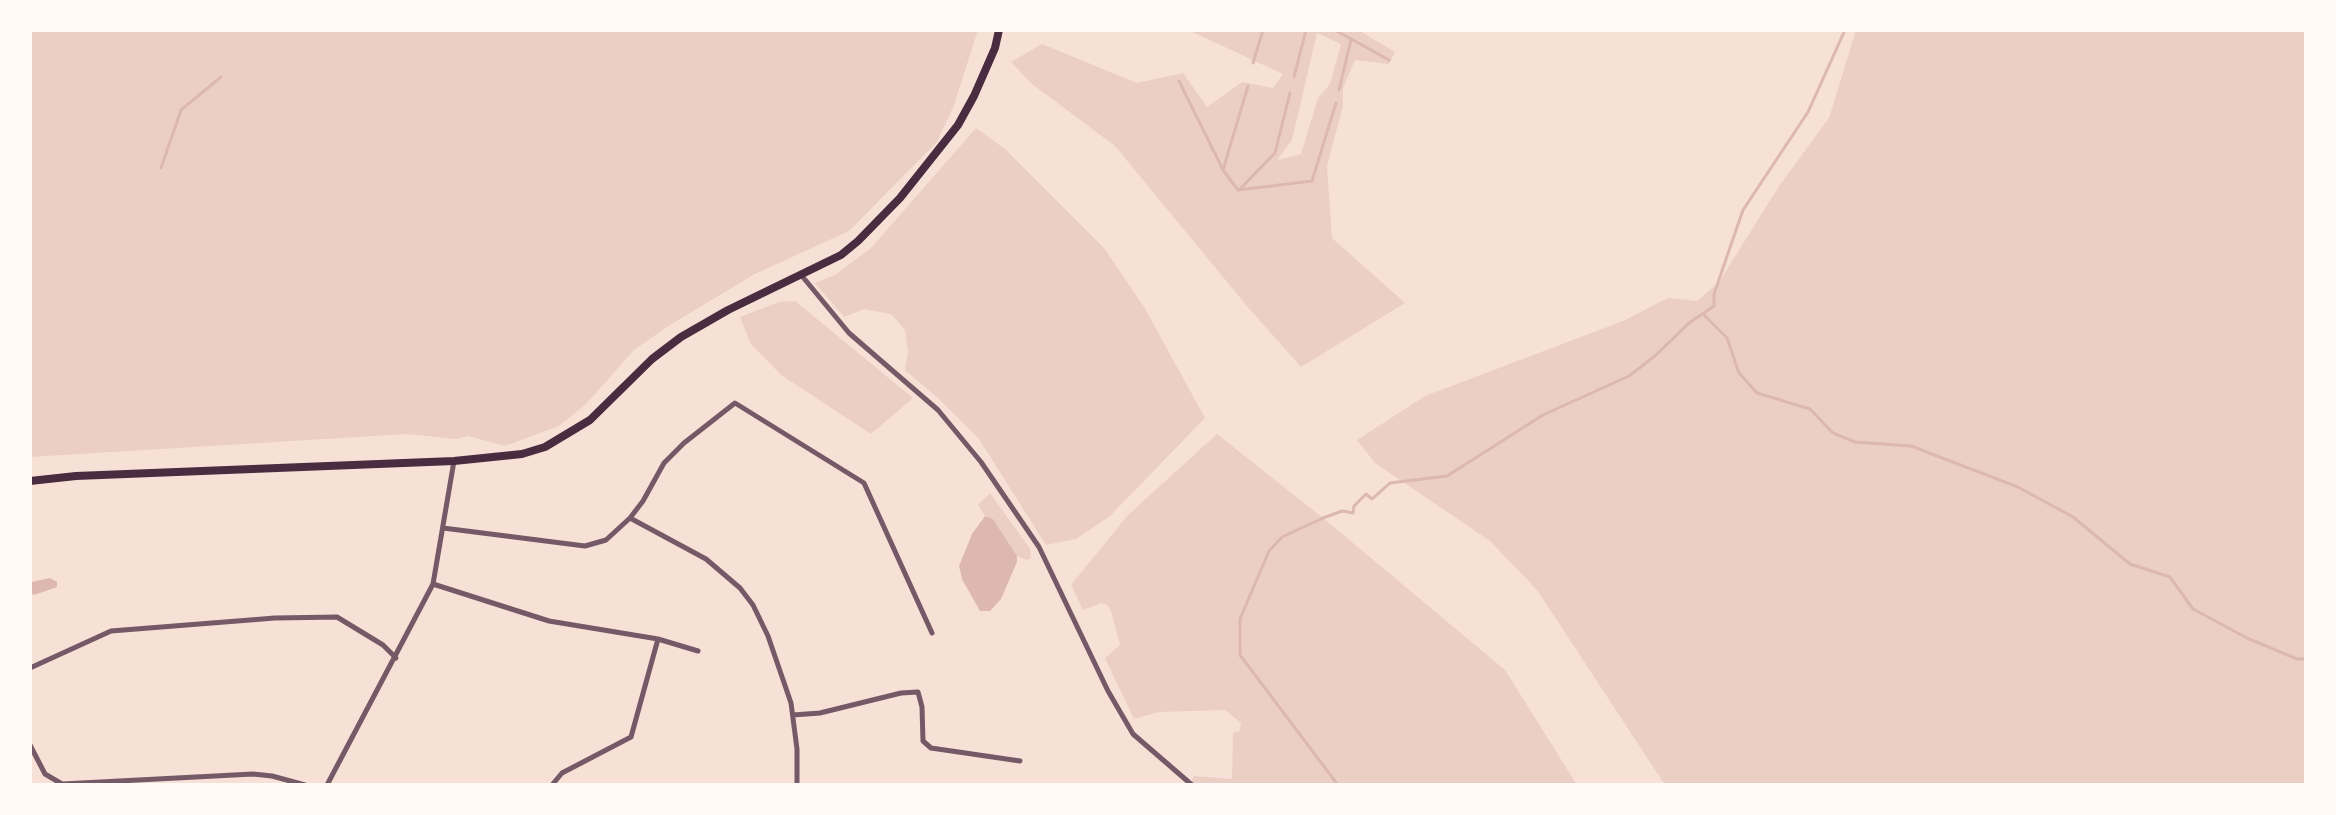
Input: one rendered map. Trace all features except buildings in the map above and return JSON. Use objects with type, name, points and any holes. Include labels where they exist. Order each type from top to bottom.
[{"type":"main road","points":[[30,481],[76,476],[454,461],[522,454],[545,447],[590,420],[652,359],[681,337],[728,310],[841,255],[858,241],[934,157],[958,125],[995,48],[999,30]]},
{"type":"street","points":[[802,276],[849,333],[938,410],[981,462],[1039,547],[1108,691],[1133,734],[1192,785]]},
{"type":"street","points":[[443,528],[585,546],[606,540],[643,501],[664,463],[735,403],[864,483],[932,633]]},
{"type":"street","points":[[327,785],[433,584],[454,461]]},
{"type":"street","points":[[630,518],[699,554],[745,593],[768,636],[793,715],[797,785]]},
{"type":"street","points":[[433,584],[549,621],[658,639],[698,651]]},
{"type":"street","points":[[30,668],[111,631],[275,618],[337,617],[383,645],[396,658]]},
{"type":"street","points":[[552,785],[562,773],[631,737],[658,639]]},
{"type":"street","points":[[793,715],[820,713],[901,693],[918,692],[922,707],[923,741],[931,748],[1020,761]]},
{"type":"street","points":[[30,745],[45,774],[62,784],[253,774],[305,785]]},
{"type":"shaded area","points":[[30,30],[978,30],[954,105],[937,142],[849,231],[755,274],[670,325],[634,350],[586,404],[559,426],[505,446],[468,436],[456,439],[407,434],[30,457]]},
{"type":"shaded area","points":[[1188,30],[1358,30],[1395,52],[1389,64],[1355,60],[1343,88],[1343,106],[1327,166],[1332,238],[1405,303],[1301,367],[1115,146],[1032,84],[1011,62],[1042,44],[1137,83],[1183,73],[1207,107],[1242,82],[1273,88],[1283,74]],"holes":[[[1317,33],[1341,44],[1330,84],[1318,98],[1301,154],[1277,160],[1292,140]]]},
{"type":"shaded area","points":[[1856,30],[2306,30],[2306,785],[1665,785],[1537,590],[1490,541],[1375,463],[1357,440],[1425,396],[1623,321],[1668,298],[1697,301],[1719,282],[1779,186],[1829,118]]},
{"type":"shaded area","points":[[976,128],[1005,149],[1104,248],[1144,307],[1205,418],[1110,516],[1076,539],[1046,545],[979,439],[905,370],[908,352],[905,330],[891,314],[864,309],[844,317],[815,283],[835,275],[871,248]]},
{"type":"shaded area","points":[[795,301],[913,398],[871,434],[781,375],[751,344],[740,317],[779,302]]},
{"type":"shaded area","points":[[1217,434],[1505,670],[1577,785],[1190,785],[1194,776],[1232,779],[1233,733],[1240,731],[1241,723],[1225,710],[1159,712],[1134,719],[1105,658],[1120,645],[1111,611],[1101,603],[1083,610],[1071,585],[1128,515]]},
{"type":"shaded area","points":[[990,493],[1030,549],[1031,558],[1027,560],[1017,556],[993,519],[985,516],[978,505]]},
{"type":"shaded area","points":[[985,516],[993,519],[1017,556],[1017,562],[1001,599],[990,611],[980,611],[962,579],[959,566],[972,534]]},
{"type":"shaded area","points":[[50,578],[57,582],[57,587],[34,595],[30,593],[32,582]]},
{"type":"waterway","points":[[1253,63],[1263,30]]},
{"type":"waterway","points":[[1294,77],[1306,30]]},
{"type":"waterway","points":[[1335,30],[1389,60]]},
{"type":"waterway","points":[[1338,785],[1240,655],[1240,619],[1269,551],[1282,537],[1323,518],[1342,511],[1353,513],[1354,506],[1366,494],[1372,499],[1390,483],[1447,476],[1543,415],[1629,376],[1689,323],[1714,306],[1714,294],[1743,210],[1808,112],[1845,30]]},
{"type":"waterway","points":[[1339,90],[1351,40]]},
{"type":"waterway","points":[[161,168],[181,110],[221,77]]},
{"type":"waterway","points":[[1179,81],[1223,170],[1238,190],[1312,181],[1336,103]]},
{"type":"waterway","points":[[1223,170],[1248,86]]},
{"type":"waterway","points":[[1240,189],[1275,153],[1290,93]]},
{"type":"waterway","points":[[1703,314],[1727,338],[1739,373],[1757,393],[1810,409],[1833,433],[1855,442],[1911,446],[2018,487],[2073,517],[2130,564],[2170,577],[2193,609],[2247,638],[2297,659],[2306,659]]}]
